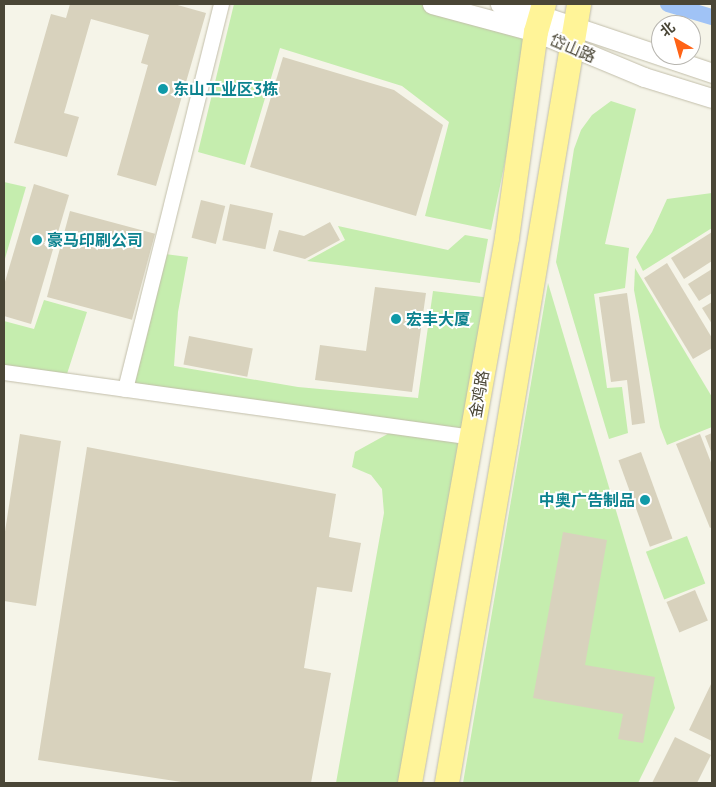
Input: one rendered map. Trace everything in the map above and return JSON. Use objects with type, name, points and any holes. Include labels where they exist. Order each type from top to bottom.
[{"type":"main road","points":[[447,783],[579,4]]},
{"type":"main road","name":"金鸡路","points":[[410,783],[507,238],[540,17]]},
{"type":"street","points":[[125,389],[221,4]]},
{"type":"street","name":"岱山路","points":[[432,4],[540,17]]},
{"type":"street","name":"岱山路","points":[[500,4],[540,17],[644,77],[712,98]]},
{"type":"street","name":"岱山路","points":[[574,38],[712,73]]},
{"type":"street","points":[[4,372],[471,437]]},
{"type":"green space","points":[[234,4],[432,4],[532,30],[491,230],[425,216],[449,122],[402,86],[280,48],[245,165],[198,152]]},
{"type":"green space","points":[[611,101],[636,109],[605,244],[629,248],[625,288],[594,294],[607,388],[622,387],[628,433],[609,439],[556,262],[574,149],[581,130],[592,115]]},
{"type":"green space","points":[[4,182],[26,187],[4,262]]},
{"type":"green space","points":[[712,193],[712,228],[643,271],[636,257],[652,232],[667,199]]},
{"type":"green space","points":[[338,226],[448,250],[465,235],[488,239],[480,283],[307,261],[345,240]]},
{"type":"green space","points":[[165,254],[188,257],[178,312],[174,366],[298,387],[418,398],[433,291],[491,298],[466,429],[133,383]]},
{"type":"green space","points":[[635,268],[712,397],[712,427],[667,445],[660,427],[634,290]]},
{"type":"green space","points":[[548,283],[675,708],[638,783],[463,783]]},
{"type":"green space","points":[[44,300],[87,312],[66,377],[4,367],[4,321],[34,329]]},
{"type":"green space","points":[[393,431],[462,443],[403,783],[336,783],[384,513],[382,489],[371,475],[352,467],[355,452]]},
{"type":"green space","points":[[687,536],[705,584],[664,599],[646,552]]},
{"type":"building","name":"东山工业区3栋","points":[[70,4],[174,4],[206,13],[156,186],[117,175],[148,65],[141,63],[149,35],[91,19],[64,113],[79,117],[67,157],[14,143],[51,14],[66,18]]},
{"type":"building","points":[[283,57],[394,90],[443,125],[416,216],[250,167]]},
{"type":"building","name":"豪马印刷公司","points":[[34,184],[69,195],[31,324],[4,316],[4,285]]},
{"type":"building","points":[[201,200],[225,206],[216,244],[192,238]]},
{"type":"building","points":[[230,204],[273,213],[265,249],[222,240]]},
{"type":"building","points":[[70,211],[155,234],[132,320],[47,297]]},
{"type":"building","points":[[330,222],[340,240],[305,259],[273,251],[279,230],[304,236]]},
{"type":"building","points":[[712,232],[712,261],[684,279],[671,258]]},
{"type":"building","points":[[667,263],[712,338],[712,348],[693,359],[644,278]]},
{"type":"building","points":[[712,269],[712,293],[699,301],[688,284]]},
{"type":"building","name":"宏丰大厦","points":[[375,287],[426,293],[412,392],[315,380],[320,345],[366,351]]},
{"type":"building","points":[[627,293],[645,423],[632,425],[627,380],[611,382],[599,297]]},
{"type":"building","points":[[712,302],[712,324],[702,308]]},
{"type":"building","points":[[189,336],[253,348],[247,377],[183,364]]},
{"type":"building","points":[[712,433],[712,454],[705,436]]},
{"type":"building","points":[[20,434],[61,441],[36,606],[4,601],[4,538]]},
{"type":"building","points":[[700,434],[712,465],[712,527],[710,528],[676,444]]},
{"type":"building","points":[[87,447],[336,494],[329,537],[361,543],[352,592],[317,587],[304,668],[331,673],[311,783],[188,783],[38,760]]},
{"type":"building","name":"中奥广告制品","points":[[641,452],[672,538],[650,547],[618,460]]},
{"type":"building","points":[[563,532],[607,540],[585,665],[655,677],[643,743],[618,739],[623,714],[533,698]]},
{"type":"building","points":[[695,590],[708,620],[679,632],[666,602]]},
{"type":"building","points":[[712,682],[712,741],[689,730]]},
{"type":"building","points":[[675,737],[711,755],[697,783],[652,783]]},
{"type":"waterway","points":[[668,4],[712,17]]},
{"type":"place","name":"东山工业区3栋","points":[[163,89]]},
{"type":"place","name":"豪马印刷公司","points":[[37,240]]},
{"type":"place","name":"宏丰大厦","points":[[396,319]]},
{"type":"place","name":"中奥广告制品","points":[[645,500]]}]
